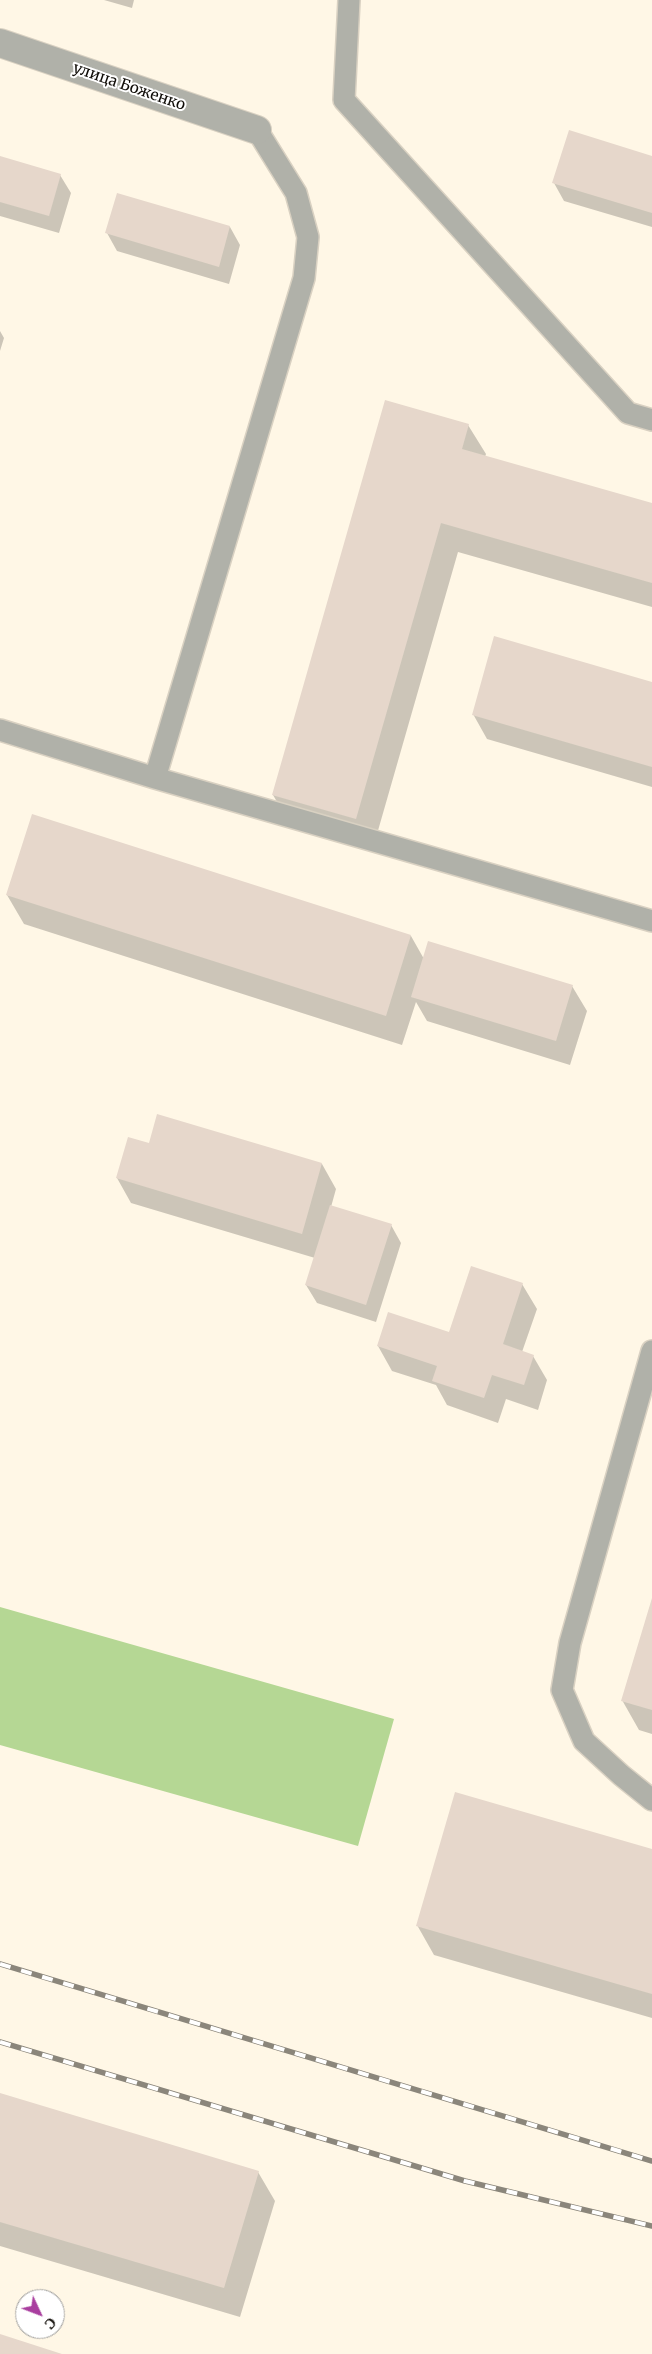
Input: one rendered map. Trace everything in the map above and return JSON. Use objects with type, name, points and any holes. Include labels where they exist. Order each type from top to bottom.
[{"type":"street","name":"улица Боженко","points":[[0,43],[257,130]]},
{"type":"lane","points":[[350,0],[344,100],[628,413],[652,420]]},
{"type":"lane","points":[[155,778],[304,278],[308,237],[296,193],[257,130]]},
{"type":"lane","points":[[0,730],[155,778],[652,922]]},
{"type":"lane","points":[[652,1351],[570,1643],[562,1690],[584,1741],[652,1800]]},
{"type":"shaded area","points":[[0,1607],[394,1719],[358,1846],[0,1745]]},
{"type":"building","points":[[569,130],[652,156],[652,213],[552,183]]},
{"type":"building","points":[[0,156],[61,174],[49,216],[0,202]]},
{"type":"building","points":[[117,193],[230,226],[219,267],[105,233]]},
{"type":"building","points":[[385,400],[469,424],[462,449],[652,503],[652,583],[441,523],[356,819],[272,795]]},
{"type":"building","points":[[494,636],[652,682],[652,767],[472,715]]},
{"type":"building","points":[[32,814],[411,935],[386,1016],[6,895]]},
{"type":"building","points":[[428,941],[573,985],[556,1041],[411,997]]},
{"type":"building","points":[[157,1114],[322,1163],[302,1234],[116,1178],[128,1137],[149,1143]]},
{"type":"building","points":[[330,1205],[392,1224],[366,1305],[305,1285]]},
{"type":"building","points":[[471,1266],[523,1283],[503,1344],[534,1355],[524,1385],[492,1375],[484,1398],[432,1381],[437,1366],[377,1346],[388,1312],[449,1332]]},
{"type":"building","points":[[652,1598],[652,1710],[621,1701]]},
{"type":"building","points":[[455,1792],[652,1849],[652,1994],[416,1926]]},
{"type":"building","points":[[0,2093],[259,2171],[224,2288],[0,2222]]},
{"type":"building","points":[[0,2334],[62,2354],[0,2354]]},
{"type":"railway","points":[[0,1964],[652,2161]]},
{"type":"railway","points":[[0,2042],[465,2181],[652,2226]]}]
